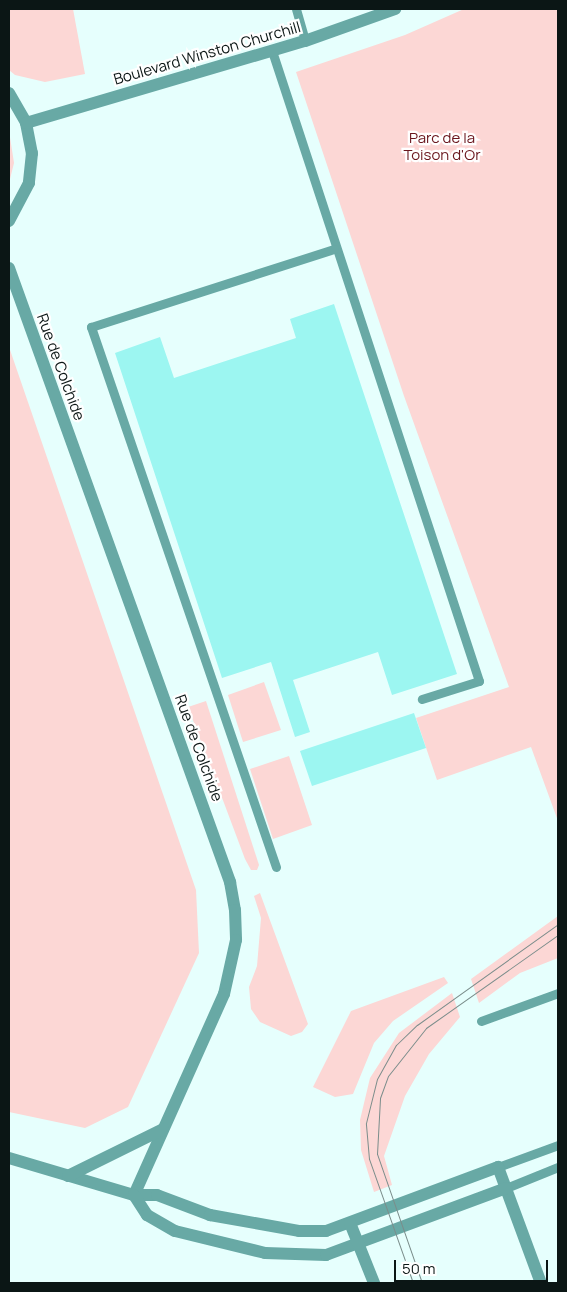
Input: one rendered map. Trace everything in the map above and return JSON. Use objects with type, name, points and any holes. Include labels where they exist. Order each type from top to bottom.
[{"type":"street","name":"Boulevard Winston Churchill","points":[[26,123],[305,42],[395,9]]},
{"type":"street","points":[[9,93],[26,123],[32,153],[29,183],[9,221]]},
{"type":"street","name":"Rue de Colchide","points":[[9,268],[230,882],[235,910],[236,940],[224,994],[134,1195]]},
{"type":"street","name":"Rue de Colchide","points":[[9,292],[24,311]]},
{"type":"street","points":[[68,1176],[162,1129]]},
{"type":"street","points":[[9,1158],[134,1195],[157,1195],[210,1215],[299,1231],[326,1231],[498,1167],[541,1283]]},
{"type":"street","points":[[134,1195],[147,1215],[175,1230],[224,1246],[310,1255],[358,1244],[506,1188]]},
{"type":"street","points":[[350,1222],[374,1283]]},
{"type":"lane","points":[[296,9],[305,42]]},
{"type":"lane","points":[[272,52],[334,249],[479,681],[422,699]]},
{"type":"lane","points":[[276,867],[91,328],[334,249]]},
{"type":"lane","points":[[481,1021],[558,993]]},
{"type":"lane","points":[[498,1167],[558,1145]]},
{"type":"lane","points":[[506,1188],[558,1167]]},
{"type":"green space","points":[[9,9],[73,9],[85,74],[45,82],[15,75],[9,70]]},
{"type":"green space","name":"Parc de la Toison d'Or","points":[[464,9],[558,9],[558,821],[531,747],[437,780],[416,718],[509,687],[404,396],[296,72],[405,35]]},
{"type":"green space","points":[[9,131],[14,163],[9,183]]},
{"type":"green space","points":[[9,347],[196,890],[199,953],[128,1107],[85,1128],[9,1112]]},
{"type":"green space","points":[[264,682],[281,730],[243,742],[228,695]]},
{"type":"green space","points":[[206,701],[259,865],[257,870],[251,870],[245,859],[188,707]]},
{"type":"green space","points":[[289,756],[312,825],[273,839],[250,769]]},
{"type":"green space","points":[[260,893],[308,1024],[302,1032],[291,1036],[260,1022],[251,1009],[249,987],[257,966],[261,918],[254,896]]},
{"type":"green space","points":[[558,916],[558,958],[520,973],[479,1003],[471,979]]},
{"type":"green space","points":[[444,977],[448,983],[393,1021],[374,1043],[353,1094],[335,1097],[313,1087],[351,1011]]},
{"type":"green space","points":[[452,993],[460,1017],[429,1054],[405,1096],[384,1156],[392,1185],[374,1192],[361,1150],[360,1120],[370,1078],[399,1033]]},
{"type":"building","points":[[334,304],[457,674],[392,695],[378,652],[293,680],[310,732],[295,737],[271,662],[222,678],[115,353],[160,337],[174,378],[296,338],[290,319]]},
{"type":"building","points":[[414,713],[426,748],[312,786],[300,751]]},
{"type":"tram line","points":[[413,1283],[369,1159],[366,1123],[377,1079],[396,1045],[417,1025],[558,924]]},
{"type":"tram line","points":[[422,1283],[377,1154],[380,1098],[388,1076],[426,1028],[558,935]]}]
